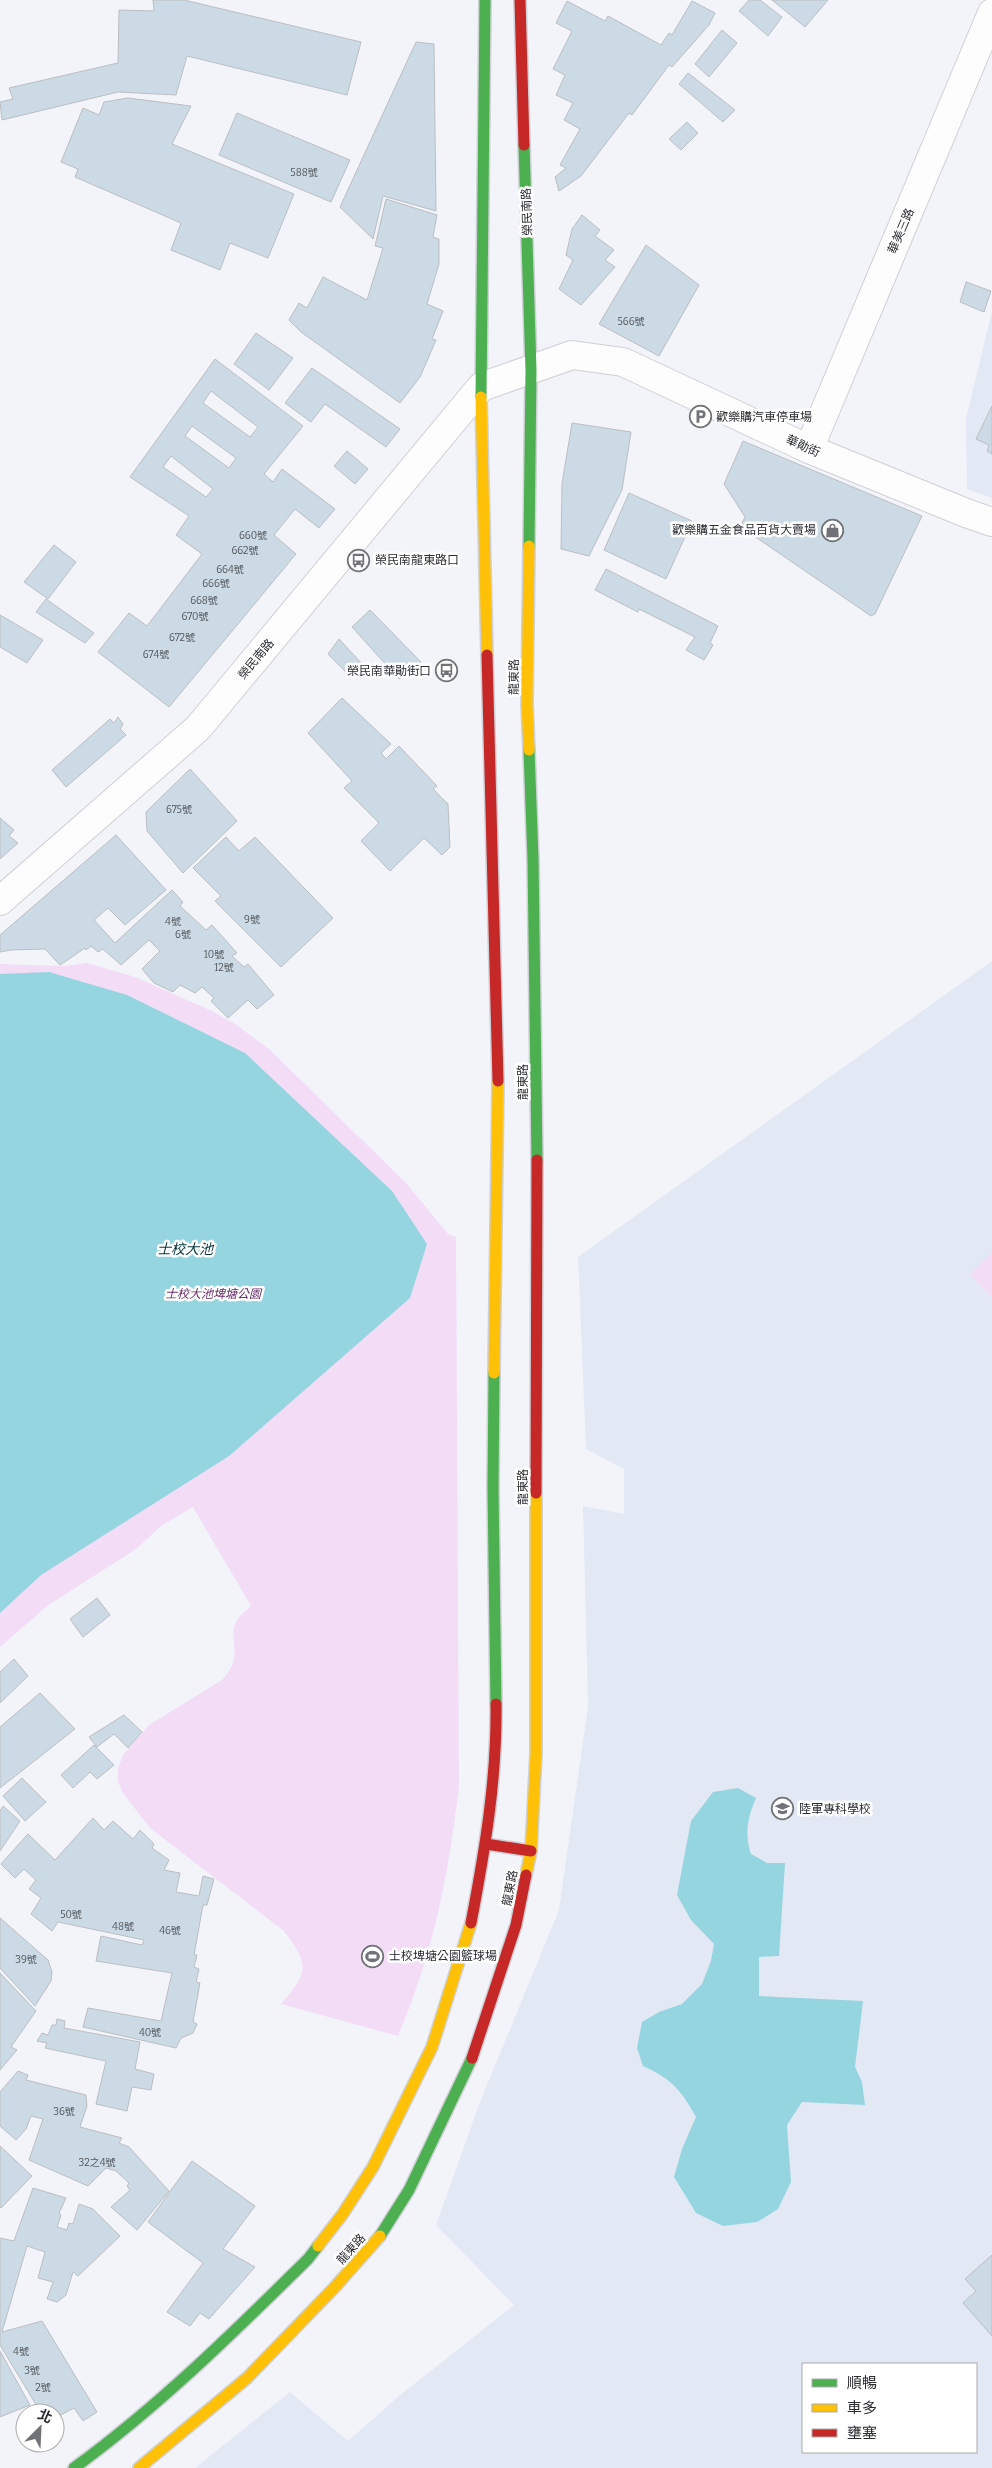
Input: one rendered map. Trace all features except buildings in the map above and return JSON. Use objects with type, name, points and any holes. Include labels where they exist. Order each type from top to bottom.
[{"type":"street","points":[[485,0],[481,386],[531,370]]},
{"type":"street","name":"榮民南路","points":[[520,0],[531,370]]},
{"type":"street","name":"華美三路","points":[[809,449],[992,13]]},
{"type":"street","name":"華勛街","points":[[531,370],[572,355],[622,362],[809,449],[992,522]]},
{"type":"street","name":"龍東路","points":[[139,2468],[244,2375],[331,2284],[375,2244],[410,2190],[468,2070],[516,1925],[531,1851],[536,1753],[537,1068],[533,859],[527,704],[531,370]]},
{"type":"street","name":"榮民南路","points":[[0,901],[198,728],[481,386]]},
{"type":"street","name":"龍東路","points":[[74,2468],[112,2440],[219,2353],[311,2263],[373,2167],[432,2046],[470,1927],[486,1844],[497,1748],[493,1488],[498,1066],[491,873],[481,386]]},
{"type":"street","points":[[486,1844],[531,1851]]},
{"type":"shaded area","points":[[992,311],[992,498],[967,489],[966,419]]},
{"type":"shaded area","name":"陸軍專科學校","points":[[992,961],[992,2468],[195,2468],[290,2392],[348,2441],[399,2396],[514,2305],[436,2225],[480,2102],[559,1910],[588,1707],[583,1506],[624,1514],[624,1469],[586,1449],[578,1257]]},
{"type":"green space","name":"士校大池埤塘公園","points":[[87,963],[135,977],[212,1011],[235,1024],[269,1049],[406,1183],[448,1234],[456,1237],[459,1786],[450,1851],[438,1913],[411,2005],[398,2036],[281,2004],[297,1984],[302,1969],[302,1961],[298,1952],[284,1931],[150,1828],[122,1792],[118,1781],[118,1768],[123,1755],[149,1725],[222,1680],[233,1663],[234,1627],[237,1620],[251,1606],[193,1507],[161,1526],[136,1549],[47,1606],[0,1647],[0,964],[64,966]]},
{"type":"green space","points":[[992,1253],[992,1298],[970,1274]]},
{"type":"water","name":"士校大池","points":[[49,972],[127,995],[245,1053],[392,1191],[427,1244],[410,1298],[229,1456],[41,1575],[0,1613],[0,974]]},
{"type":"water","points":[[738,1788],[756,1798],[747,1832],[751,1854],[767,1863],[785,1863],[779,1956],[759,1957],[759,1996],[863,2001],[855,2067],[862,2082],[865,2105],[802,2102],[787,2125],[791,2182],[778,2209],[757,2222],[723,2226],[696,2213],[674,2177],[682,2149],[696,2117],[675,2086],[643,2066],[637,2048],[642,2022],[659,2012],[682,2004],[702,1984],[711,1961],[714,1944],[691,1920],[677,1895],[691,1821],[713,1792]]},
{"type":"traffic: fast","points":[[481,397],[485,0]]},
{"type":"traffic: fast","points":[[524,145],[531,370],[529,546]]},
{"type":"traffic: fast","points":[[529,750],[533,859],[537,1160]]},
{"type":"traffic: fast","points":[[494,1373],[493,1488],[496,1704]]},
{"type":"traffic: fast","points":[[380,2236],[409,2190],[472,2058]]},
{"type":"traffic: fast","points":[[74,2468],[136,2420],[195,2368],[308,2259],[318,2246]]},
{"type":"traffic: slow","points":[[481,397],[487,655]]},
{"type":"traffic: slow","points":[[529,546],[527,704],[529,750]]},
{"type":"traffic: slow","points":[[494,1373],[498,1081]]},
{"type":"traffic: slow","points":[[526,1875],[531,1851],[536,1753],[536,1493]]},
{"type":"traffic: slow","points":[[318,2246],[342,2215],[373,2167],[432,2047],[471,1923]]},
{"type":"traffic: slow","points":[[139,2468],[247,2378],[335,2287],[380,2236]]},
{"type":"traffic: jam","points":[[520,0],[524,145]]},
{"type":"traffic: jam","points":[[487,655],[498,1081]]},
{"type":"traffic: jam","points":[[536,1493],[537,1160]]},
{"type":"traffic: jam","points":[[471,1923],[489,1814],[496,1732],[496,1704]]},
{"type":"traffic: jam","points":[[486,1844],[531,1851]]},
{"type":"traffic: jam","points":[[472,2058],[516,1925],[526,1875]]},
{"type":"place","name":"歡樂購汽車停車場","points":[[700,417]]},
{"type":"place","name":"歡樂購五金食品百貨大賣場","points":[[832,530]]},
{"type":"place","name":"榮民南龍東路口","points":[[359,560]]},
{"type":"place","name":"榮民南華勛街口","points":[[447,671]]},
{"type":"place","name":"陸軍專科學校","points":[[783,1809]]},
{"type":"place","name":"士校埤塘公園籃球場","points":[[373,1956]]}]
